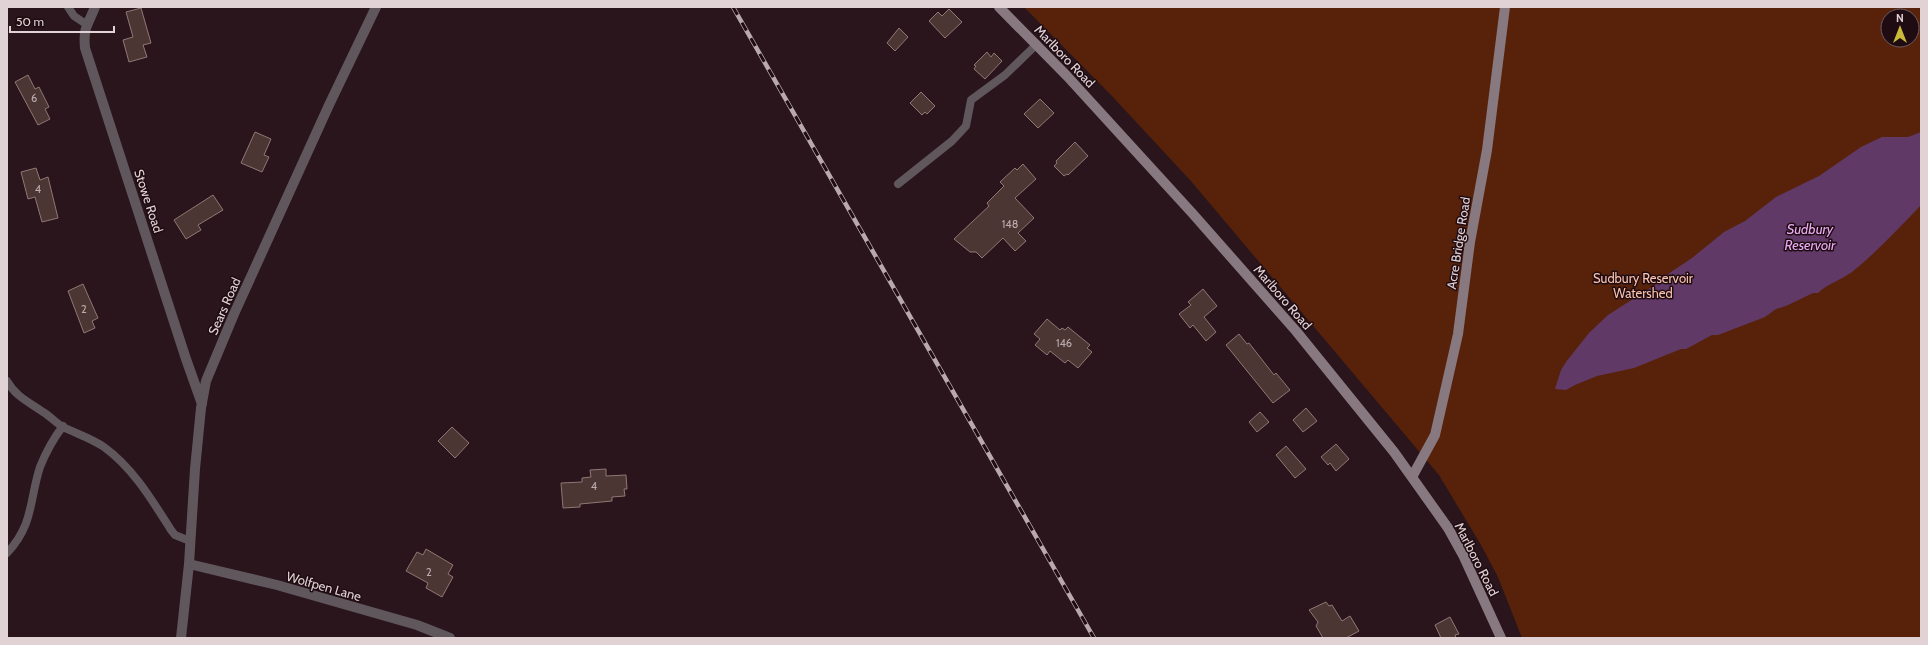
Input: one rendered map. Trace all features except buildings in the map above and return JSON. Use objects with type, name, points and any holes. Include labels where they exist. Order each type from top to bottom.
[{"type":"main road","name":"Marlboro Road","points":[[999,7],[1037,44],[1173,190],[1296,331],[1412,477],[1448,528],[1463,555],[1501,638]]},
{"type":"main road","name":"Acre Bridge Road","points":[[1412,477],[1435,435],[1458,334],[1470,242],[1487,150],[1505,7]]},
{"type":"street","name":"Stowe Road","points":[[95,7],[86,24],[84,36],[85,48],[202,404]]},
{"type":"street","name":"Sears Road","points":[[181,638],[189,564],[195,469],[206,381],[234,314],[328,105],[376,7]]},
{"type":"street","name":"Wolfpen Lane","points":[[189,564],[277,585],[417,625],[450,638]]},
{"type":"lane","points":[[68,7],[74,16],[86,24]]},
{"type":"lane","points":[[898,184],[952,141],[966,126],[971,100],[1005,75],[1037,44]]},
{"type":"lane","points":[[7,381],[12,389],[23,400],[63,426],[93,440],[122,462],[142,485],[170,530],[175,535],[190,541]]},
{"type":"lane","points":[[7,553],[18,541],[26,525],[40,468],[50,444],[63,426]]},
{"type":"green space","name":"Sudbury Reservoir Watershed","points":[[1024,7],[1921,7],[1921,638],[1522,638],[1498,577],[1481,545],[1439,475],[1190,180],[1111,95]]},
{"type":"water","name":"Sudbury Reservoir","points":[[1921,132],[1921,205],[1879,248],[1852,272],[1818,293],[1813,293],[1786,306],[1776,309],[1765,317],[1718,335],[1712,335],[1686,349],[1681,349],[1634,368],[1597,376],[1566,390],[1555,389],[1561,370],[1566,362],[1589,333],[1608,315],[1655,285],[1724,232],[1745,221],[1776,197],[1819,176],[1861,147],[1882,137],[1908,137]]},
{"type":"railway","points":[[733,7],[1094,638]]}]
